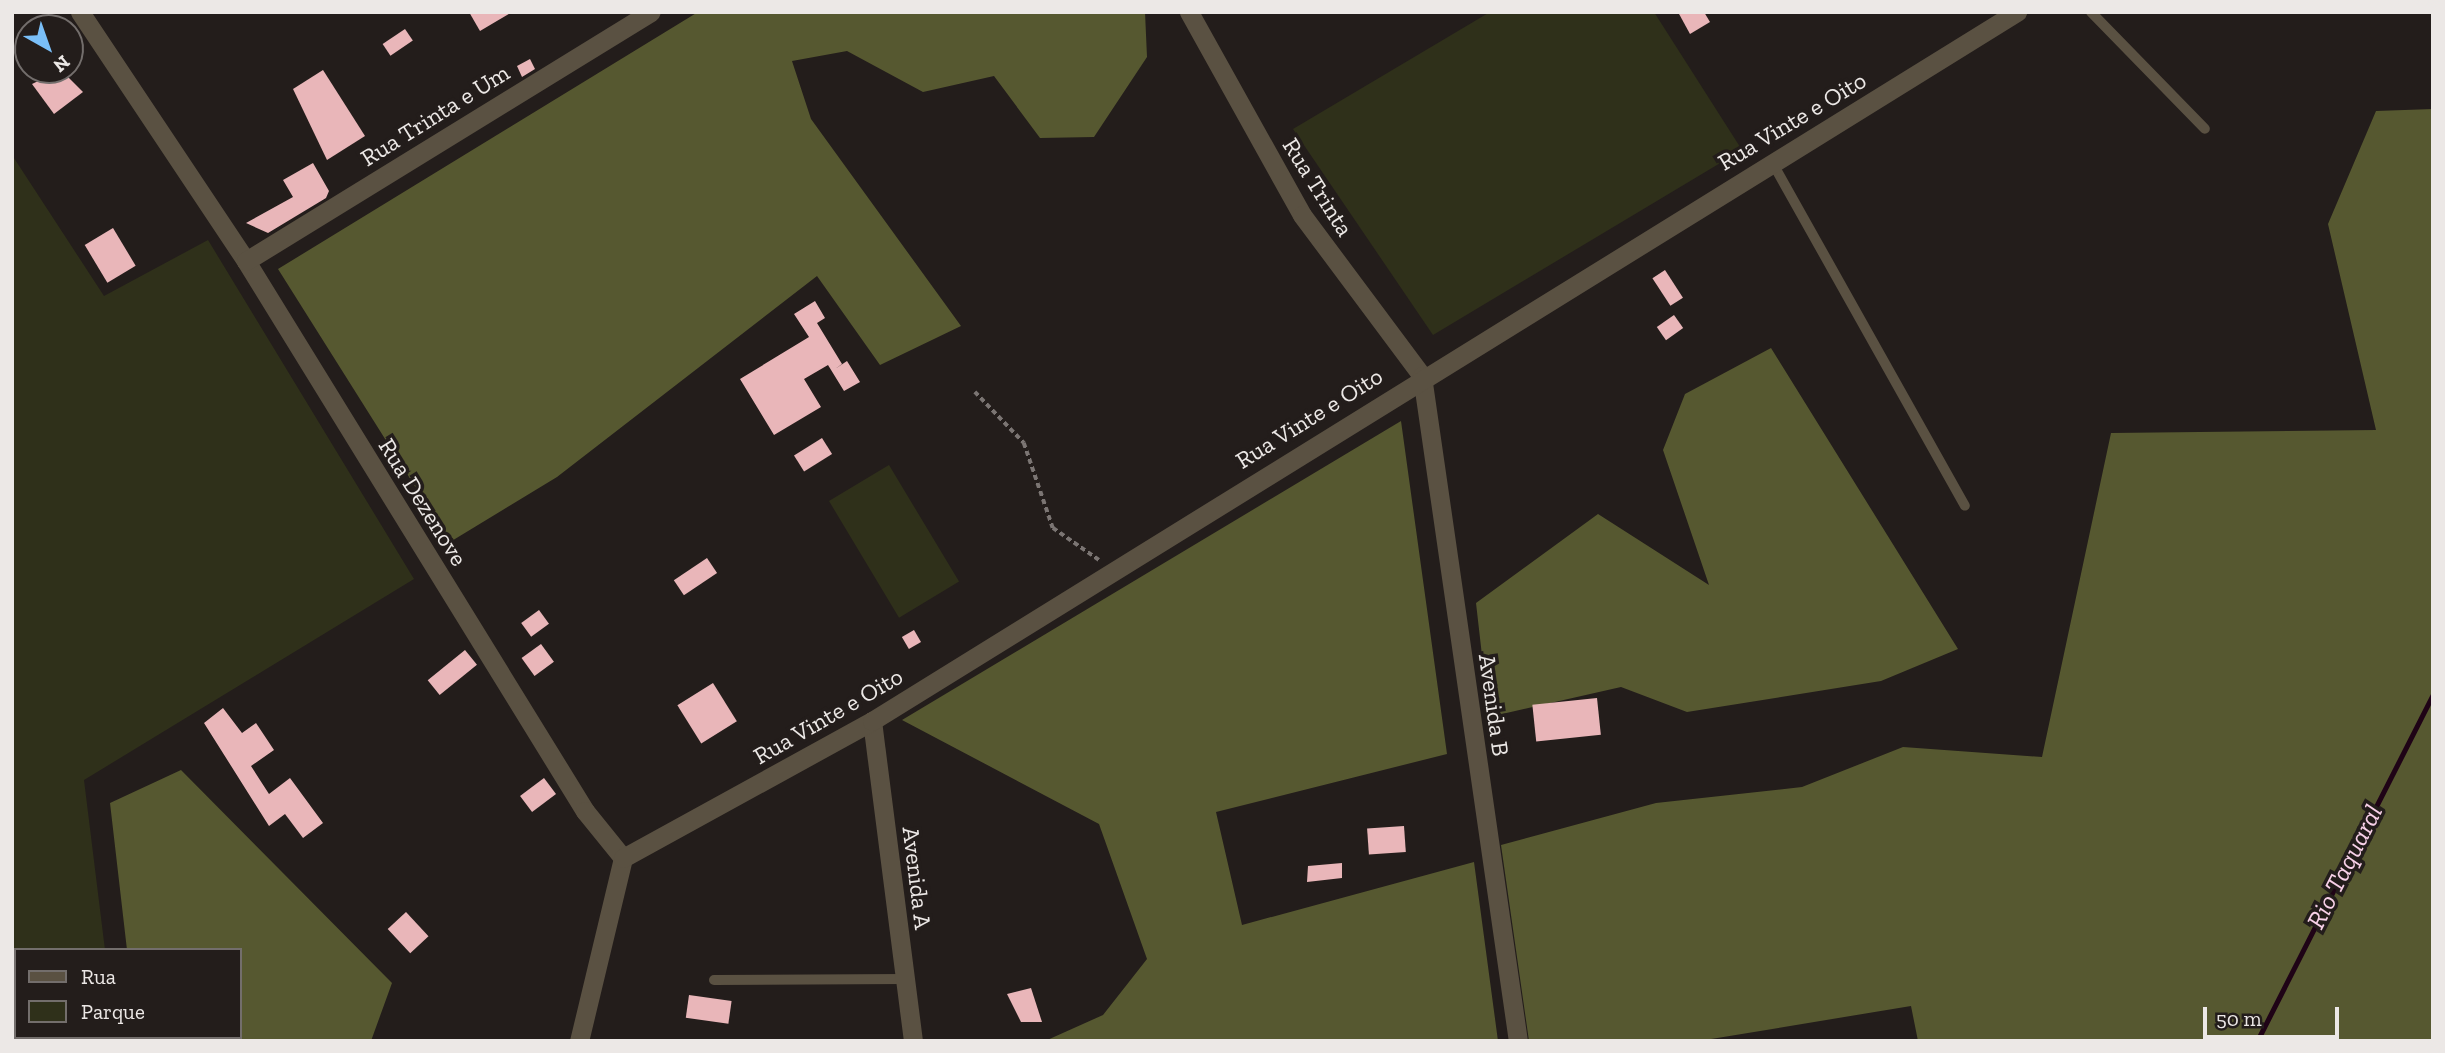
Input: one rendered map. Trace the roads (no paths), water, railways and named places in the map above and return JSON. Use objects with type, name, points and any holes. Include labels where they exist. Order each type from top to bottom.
[{"type":"street","name":"Rua Dezenove","points":[[80,12],[246,261],[585,811],[623,858]]},
{"type":"street","name":"Rua Trinta e Um","points":[[246,261],[651,12]]},
{"type":"street","name":"Rua Trinta","points":[[1189,12],[1302,215],[1423,376]]},
{"type":"street","name":"Rua Vinte e Oito","points":[[623,858],[872,721],[1423,376],[2017,12]]},
{"type":"street","name":"Avenida B","points":[[1423,376],[1518,1041]]},
{"type":"street","name":"Avenida A","points":[[872,721],[913,1041]]},
{"type":"street","points":[[579,1041],[623,858]]},
{"type":"lane","points":[[2091,12],[2205,129]]},
{"type":"lane","points":[[1772,162],[1965,506]]},
{"type":"lane","points":[[715,980],[905,979]]},
{"type":"waterway","name":"Rio Taquaral","points":[[2257,1041],[2433,694]]}]
